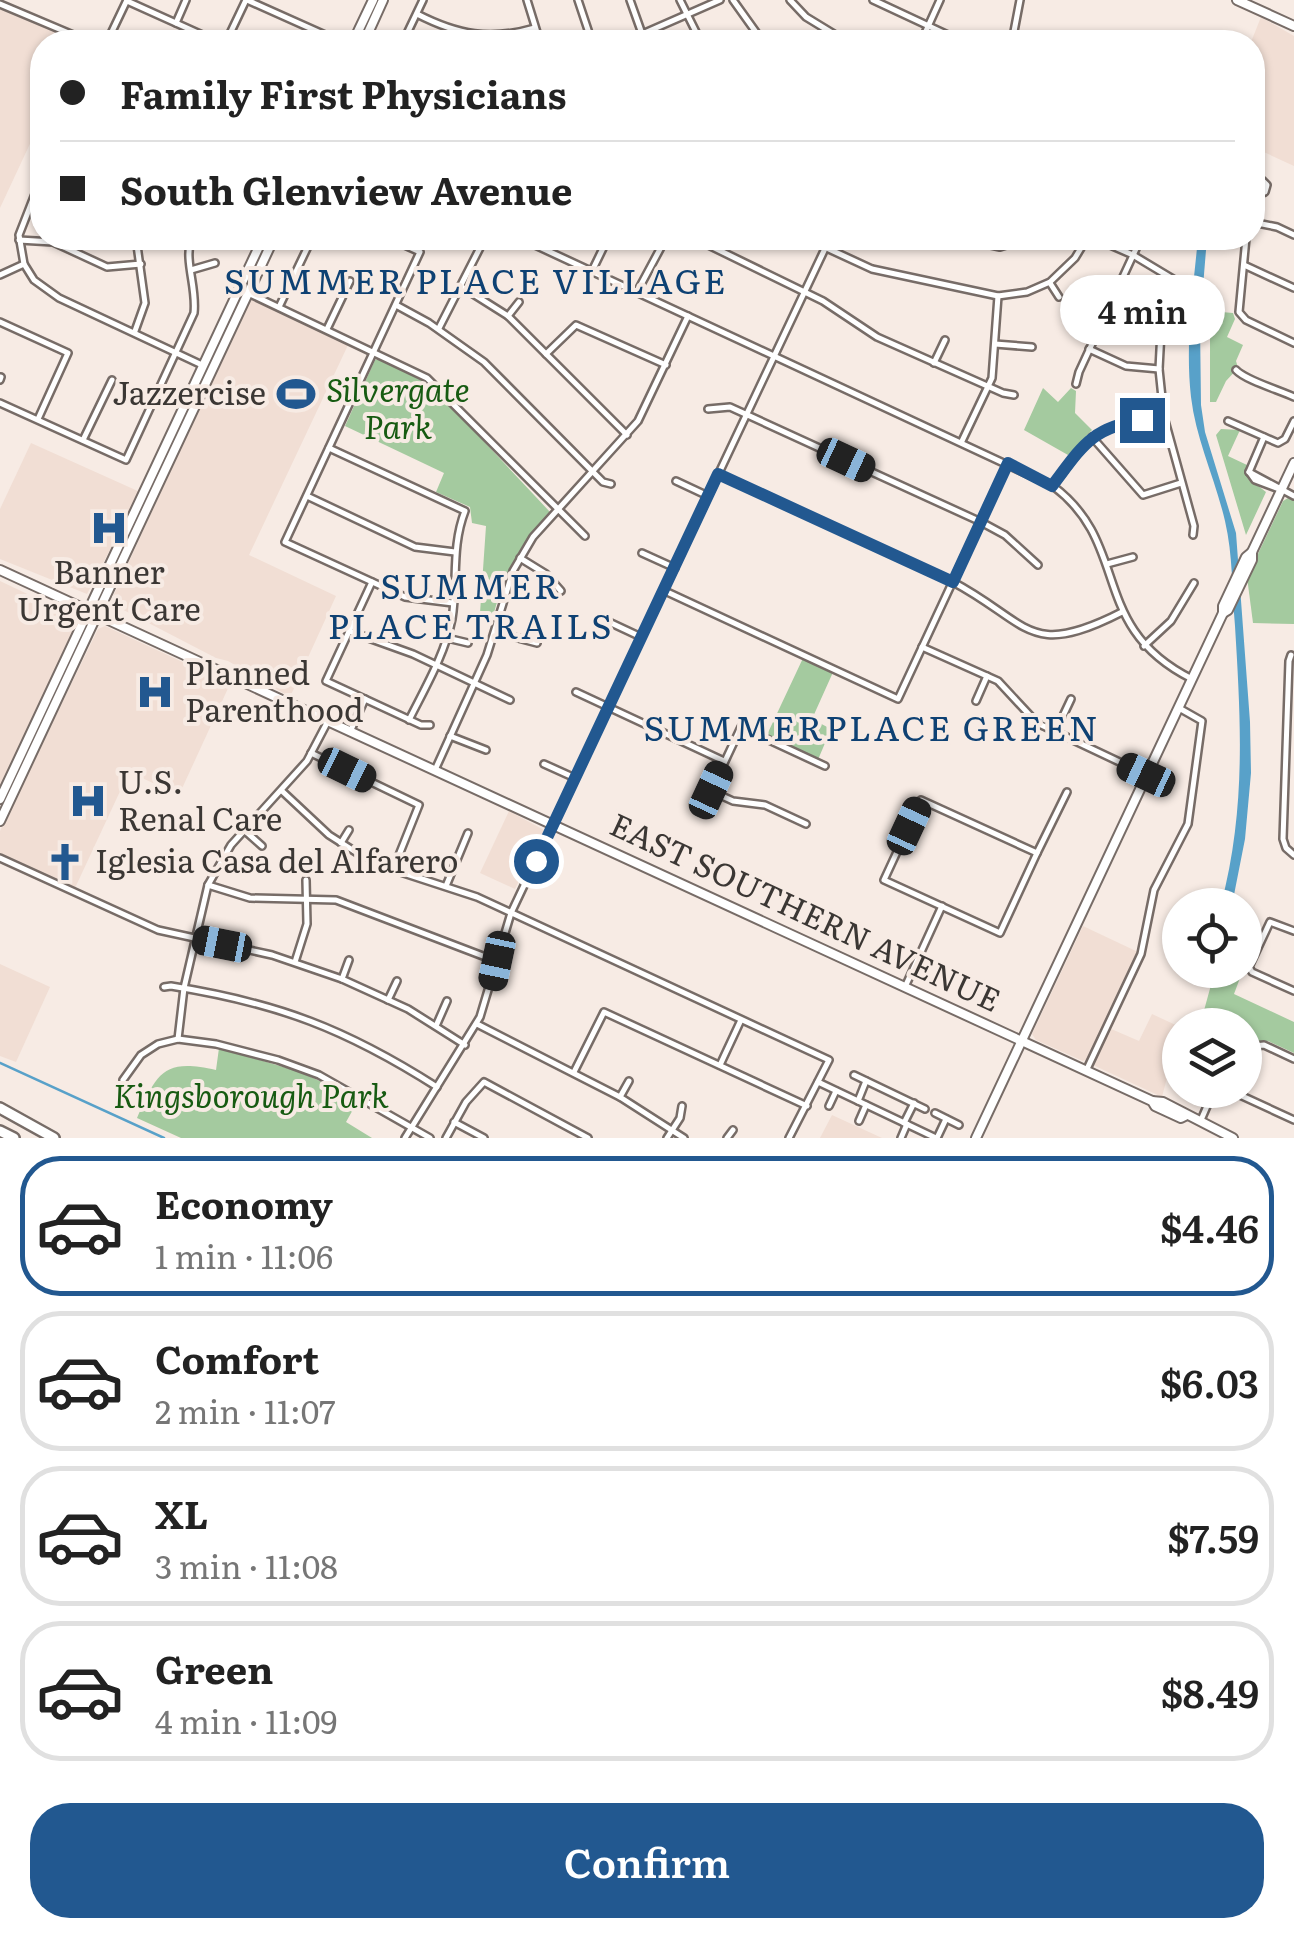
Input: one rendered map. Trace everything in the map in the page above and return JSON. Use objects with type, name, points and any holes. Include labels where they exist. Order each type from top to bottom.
[{"type":"highway","points":[[0,1108],[54,1138]]},
{"type":"highway","points":[[0,1132],[14,1138]]},
{"type":"main road","points":[[359,30],[373,0]]},
{"type":"main road","points":[[370,30],[384,0]]},
{"type":"main road","points":[[1237,0],[1294,26]]},
{"type":"main road","points":[[0,821],[151,501],[258,250]]},
{"type":"main road","points":[[248,293],[245,286],[260,250]]},
{"type":"main road","points":[[0,799],[141,498],[268,250]]},
{"type":"main road","points":[[1223,613],[1231,604],[1294,463]]},
{"type":"main road","points":[[141,498],[151,501]]},
{"type":"main road","points":[[976,1138],[1243,563],[1252,552]]},
{"type":"main road","name":"EAST SOUTHERN AVENUE","points":[[0,570],[1233,1138]]},
{"type":"street","points":[[113,30],[127,0],[191,30]]},
{"type":"street","points":[[176,23],[186,0]]},
{"type":"street","points":[[232,30],[247,0],[314,30]]},
{"type":"street","points":[[409,30],[423,0]]},
{"type":"street","points":[[527,0],[535,28],[527,30]]},
{"type":"street","points":[[578,0],[588,30]]},
{"type":"street","points":[[630,0],[639,30]]},
{"type":"street","points":[[680,0],[694,30]]},
{"type":"street","points":[[652,30],[720,0]]},
{"type":"street","points":[[733,0],[754,30]]},
{"type":"street","points":[[790,0],[806,17],[828,30]]},
{"type":"street","points":[[872,0],[935,30]]},
{"type":"street","points":[[926,30],[940,0]]},
{"type":"street","points":[[1014,30],[1020,0]]},
{"type":"street","points":[[0,4],[62,30]]},
{"type":"street","points":[[417,14],[452,30]]},
{"type":"street","points":[[30,211],[18,240],[24,264],[34,280],[50,293],[208,367]]},
{"type":"street","points":[[1265,225],[1294,235]]},
{"type":"street","points":[[18,240],[30,241]]},
{"type":"street","points":[[70,250],[108,268],[141,264]]},
{"type":"street","points":[[134,332],[146,304],[138,250]]},
{"type":"street","points":[[0,403],[126,460],[194,313],[196,293],[189,250]]},
{"type":"street","points":[[279,307],[306,250]]},
{"type":"street","points":[[415,250],[420,252],[285,542],[416,600],[453,603]]},
{"type":"street","points":[[439,329],[479,250]]},
{"type":"street","points":[[546,250],[1052,486],[1085,517],[1122,612],[1144,646],[1192,678]]},
{"type":"street","points":[[592,271],[602,250]]},
{"type":"street","points":[[637,292],[660,250]]},
{"type":"street","points":[[718,250],[804,292],[877,337],[1014,395]]},
{"type":"street","points":[[405,1138],[477,1024],[491,990],[511,913],[825,250]]},
{"type":"street","points":[[832,250],[872,269],[998,296],[1027,292],[1050,282],[1081,250]]},
{"type":"street","points":[[1120,250],[1178,282]]},
{"type":"street","points":[[1076,384],[1135,250]]},
{"type":"street","points":[[1245,250],[1241,316],[1294,343]]},
{"type":"street","points":[[191,270],[215,263]]},
{"type":"street","points":[[0,275],[24,264]]},
{"type":"street","points":[[1244,265],[1294,288]]},
{"type":"street","points":[[326,329],[350,281]]},
{"type":"street","points":[[1050,282],[1059,297]]},
{"type":"street","points":[[462,286],[508,316],[628,435]]},
{"type":"street","points":[[248,293],[374,351],[437,386],[585,536]]},
{"type":"street","points":[[962,442],[988,386],[998,296]]},
{"type":"street","points":[[1112,301],[1161,332],[1159,369],[1164,418],[1194,535]]},
{"type":"street","points":[[508,316],[520,302]]},
{"type":"street","points":[[396,305],[439,329],[484,362],[602,482],[611,484]]},
{"type":"street","points":[[435,770],[475,682],[520,558],[557,510],[628,435],[643,412],[688,316]]},
{"type":"street","points":[[0,322],[68,354],[38,420]]},
{"type":"street","points":[[546,354],[576,325],[666,365]]},
{"type":"street","points":[[934,363],[945,340]]},
{"type":"street","points":[[995,344],[1032,346]]},
{"type":"street","points":[[1089,349],[1126,366],[1159,369]]},
{"type":"street","points":[[1236,370],[1244,378],[1260,380],[1294,397]]},
{"type":"street","points":[[83,440],[112,380]]},
{"type":"street","points":[[708,408],[730,407],[981,522],[1004,535],[1038,566]]},
{"type":"street","points":[[1052,486],[1092,437],[1119,424],[1164,418]]},
{"type":"street","points":[[1228,421],[1282,442],[1294,421]]},
{"type":"street","points":[[1264,436],[1249,472],[1259,482],[1294,496]]},
{"type":"street","points":[[1092,437],[1143,495],[1181,483]]},
{"type":"street","points":[[329,448],[465,511],[458,529],[447,638],[410,720]]},
{"type":"street","points":[[664,590],[898,699],[1008,463]]},
{"type":"street","points":[[718,474],[975,593],[1020,627],[1054,635],[1079,632],[1122,612]]},
{"type":"street","points":[[676,480],[708,496]]},
{"type":"street","points":[[307,496],[416,547],[455,552]]},
{"type":"street","points":[[642,552],[675,568]]},
{"type":"street","points":[[1106,564],[1132,557]]},
{"type":"street","points":[[520,558],[546,574],[561,592]]},
{"type":"street","points":[[372,582],[326,681],[430,726]]},
{"type":"street","points":[[1144,646],[1172,621],[1194,583]]},
{"type":"street","points":[[609,622],[641,637]]},
{"type":"street","points":[[349,631],[436,664],[510,700]]},
{"type":"street","points":[[494,632],[537,643]]},
{"type":"street","points":[[447,638],[468,643]]},
{"type":"street","points":[[922,647],[1008,689],[1036,723],[1146,775]]},
{"type":"street","points":[[1291,653],[1284,845],[1294,854]]},
{"type":"street","points":[[976,700],[987,676]]},
{"type":"street","points":[[576,692],[724,761]]},
{"type":"street","points":[[350,732],[366,699]]},
{"type":"street","points":[[1055,733],[1071,699]]},
{"type":"street","points":[[1086,1071],[1142,954],[1154,890],[1190,817],[1202,723],[1178,708]]},
{"type":"street","points":[[178,1039],[184,988],[208,885],[231,845],[312,753],[328,721]]},
{"type":"street","points":[[806,824],[765,805],[734,801],[711,790],[741,727],[825,766]]},
{"type":"street","points":[[450,736],[486,750]]},
{"type":"street","points":[[312,753],[418,805],[394,870]]},
{"type":"street","points":[[544,764],[576,778]]},
{"type":"street","points":[[282,790],[340,844],[394,870],[511,913],[829,1060],[789,1138]]},
{"type":"street","points":[[1037,853],[921,800],[884,880],[1000,933],[1066,792]]},
{"type":"street","points":[[1284,799],[1294,800]]},
{"type":"street","points":[[244,830],[262,846]]},
{"type":"street","points":[[340,844],[348,830]]},
{"type":"street","points":[[446,886],[468,833]]},
{"type":"street","points":[[0,858],[148,926],[295,962],[342,978],[465,1045]]},
{"type":"street","points":[[295,962],[307,924],[306,880]]},
{"type":"street","points":[[208,885],[250,898],[336,900],[497,961]]},
{"type":"street","points":[[905,987],[942,906]]},
{"type":"street","points":[[1294,931],[1270,922],[1249,969],[1294,991]]},
{"type":"street","points":[[342,978],[349,960]]},
{"type":"street","points":[[388,1000],[398,981]]},
{"type":"street","points":[[164,987],[278,1008],[324,1024],[379,1050],[437,1086]]},
{"type":"street","points":[[436,1026],[447,1001]]},
{"type":"street","points":[[574,1072],[604,1012],[807,1106]]},
{"type":"street","points":[[720,1065],[741,1020]]},
{"type":"street","points":[[477,1024],[620,1097],[684,1138]]},
{"type":"street","points":[[123,1080],[141,1056],[158,1044],[178,1039],[216,1044],[297,1066],[353,1092],[430,1138]]},
{"type":"street","points":[[1262,1046],[1294,1058]]},
{"type":"street","points":[[854,1075],[926,1109]]},
{"type":"street","points":[[620,1097],[629,1081]]},
{"type":"street","points":[[858,1101],[866,1081]]},
{"type":"street","points":[[446,1138],[484,1082],[588,1138]]},
{"type":"street","points":[[818,1082],[937,1138],[946,1119]]},
{"type":"street","points":[[829,1106],[836,1091]]},
{"type":"street","points":[[901,1138],[914,1103]]},
{"type":"street","points":[[859,1121],[866,1105]]},
{"type":"street","points":[[1262,1105],[1294,1120]]},
{"type":"street","points":[[667,1138],[680,1118],[682,1106]]},
{"type":"street","points":[[1200,1122],[1206,1108]]},
{"type":"street","points":[[935,1113],[959,1125]]},
{"type":"street","points":[[454,1122],[484,1138]]},
{"type":"street","points":[[727,1138],[732,1130]]},
{"type":"shaded area","points":[[0,9],[51,30],[30,30],[30,144],[0,208]]},
{"type":"shaded area","points":[[1261,17],[1294,36],[1294,166],[1265,153],[1265,30],[1256,30]]},
{"type":"shaded area","points":[[249,300],[349,343],[249,555],[336,596],[290,697],[228,661],[110,603]]},
{"type":"shaded area","points":[[31,443],[140,492],[87,594],[0,559],[0,509]]},
{"type":"shaded area","points":[[0,581],[78,618],[0,790]]},
{"type":"shaded area","points":[[105,626],[230,684],[179,795],[129,772],[75,888],[0,854],[0,831],[98,629]]},
{"type":"shaded area","points":[[509,811],[544,830],[515,889],[480,873]]},
{"type":"shaded area","points":[[1083,926],[1138,952],[1083,1061],[1036,1040],[1032,1034]]},
{"type":"shaded area","points":[[0,964],[50,987],[16,1062],[0,1056]]},
{"type":"shaded area","points":[[1152,1014],[1162,1019],[1162,1097],[1093,1065],[1109,1028],[1139,1041]]},
{"type":"shaded area","points":[[832,1115],[882,1138],[820,1138]]},
{"type":"green space","points":[[1210,311],[1233,313],[1235,319],[1227,337],[1243,345],[1236,361],[1238,368],[1226,381],[1216,402],[1210,402]]},
{"type":"green space","name":"Silvergate Park","points":[[375,360],[432,386],[550,512],[515,560],[493,616],[480,613],[486,526],[472,523],[470,507],[436,492],[444,473],[345,426]]},
{"type":"green space","points":[[1043,388],[1058,402],[1071,388],[1076,391],[1075,413],[1092,430],[1068,455],[1024,430]]},
{"type":"green space","points":[[1221,429],[1240,430],[1228,456],[1247,465],[1248,478],[1266,492],[1246,535],[1216,435]]},
{"type":"green space","points":[[1294,500],[1294,624],[1253,623],[1247,577],[1283,501]]},
{"type":"green space","points":[[804,656],[834,670],[812,719],[831,729],[817,762],[765,739]]},
{"type":"green space","points":[[1210,988],[1236,988],[1234,994],[1294,1022],[1294,1053],[1262,1041],[1262,1008],[1205,1008]]},
{"type":"green space","name":"Kingsborough Park","points":[[219,1048],[300,1072],[359,1099],[346,1122],[372,1138],[181,1138],[137,1118],[150,1090],[164,1073],[184,1066],[216,1070]]},
{"type":"water","points":[[1197,250],[1206,250],[1200,323],[1201,405],[1205,432],[1236,533],[1250,722],[1251,773],[1235,888],[1225,888],[1235,835],[1240,732],[1231,560],[1221,505],[1191,397],[1189,337]]},
{"type":"waterway","points":[[0,1063],[164,1138]]},
{"type":"place","name":"Jazzercise","points":[[296,394]]},
{"type":"place","name":"Banner Urgent Care","points":[[109,528]]},
{"type":"place","name":"Planned Parenthood","points":[[155,692]]},
{"type":"place","name":"U.S. Renal Care","points":[[88,801]]},
{"type":"place","name":"Iglesia Casa del Alfarero","points":[[65,862]]},
{"type":"district","name":"SUMMER PLACE VILLAGE","points":[[476,282]]},
{"type":"district","name":"SUMMER PLACE TRAILS","points":[[471,607]]},
{"type":"district","name":"SUMMERPLACE GREEN","points":[[872,729]]},
{"type":"route","points":[[536,861],[718,474],[953,582],[1008,463],[1052,486],[1076,452],[1104,428],[1142,420]]}]
